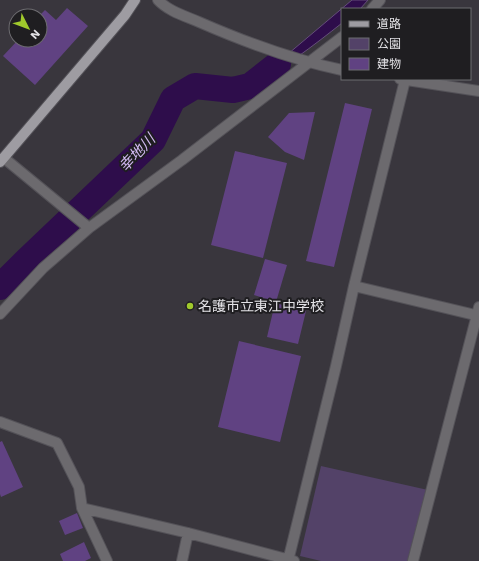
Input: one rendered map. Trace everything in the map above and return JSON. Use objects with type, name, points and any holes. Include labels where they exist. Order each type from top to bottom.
[{"type":"main road","points":[[2,160],[125,15],[134,0]]},
{"type":"street","points":[[158,0],[168,8],[216,29],[295,59],[341,70]]},
{"type":"street","points":[[373,8],[380,0]]},
{"type":"street","points":[[0,314],[85,225],[182,160],[341,38]]},
{"type":"street","points":[[82,508],[188,533],[290,561],[402,80],[479,91]]},
{"type":"street","points":[[2,160],[85,225]]},
{"type":"street","points":[[354,286],[478,313],[413,561]]},
{"type":"street","points":[[0,422],[57,443],[79,487],[82,508],[108,561]]},
{"type":"street","points":[[182,561],[188,533]]},
{"type":"green space","points":[[321,466],[428,490],[411,561],[321,561],[300,556]]},
{"type":"shaded area","points":[[352,0],[368,0],[361,8],[343,8]]},
{"type":"shaded area","points":[[341,9],[341,24],[286,65],[250,86]]},
{"type":"building","points":[[67,8],[88,26],[35,85],[3,56],[10,48],[48,48],[48,13],[56,20]]},
{"type":"building","points":[[345,103],[372,109],[334,267],[306,261]]},
{"type":"building","points":[[315,112],[304,160],[285,152],[268,137],[289,113]]},
{"type":"building","points":[[235,151],[287,163],[263,258],[211,245]]},
{"type":"building","points":[[265,259],[287,265],[276,302],[254,295]]},
{"type":"building","points":[[275,303],[306,311],[298,344],[267,337]]},
{"type":"building","points":[[239,341],[301,356],[280,442],[218,427]]},
{"type":"building","points":[[2,441],[23,487],[1,497],[0,442]]},
{"type":"building","points":[[77,513],[83,528],[65,535],[59,521]]},
{"type":"building","points":[[84,542],[91,558],[85,561],[63,561],[60,554]]},
{"type":"waterway","name":"幸地川","points":[[0,287],[153,140],[173,99],[195,86],[233,90],[250,86],[278,64]]},
{"type":"place","name":"名護市立東江中学校","points":[[190,306]]}]
